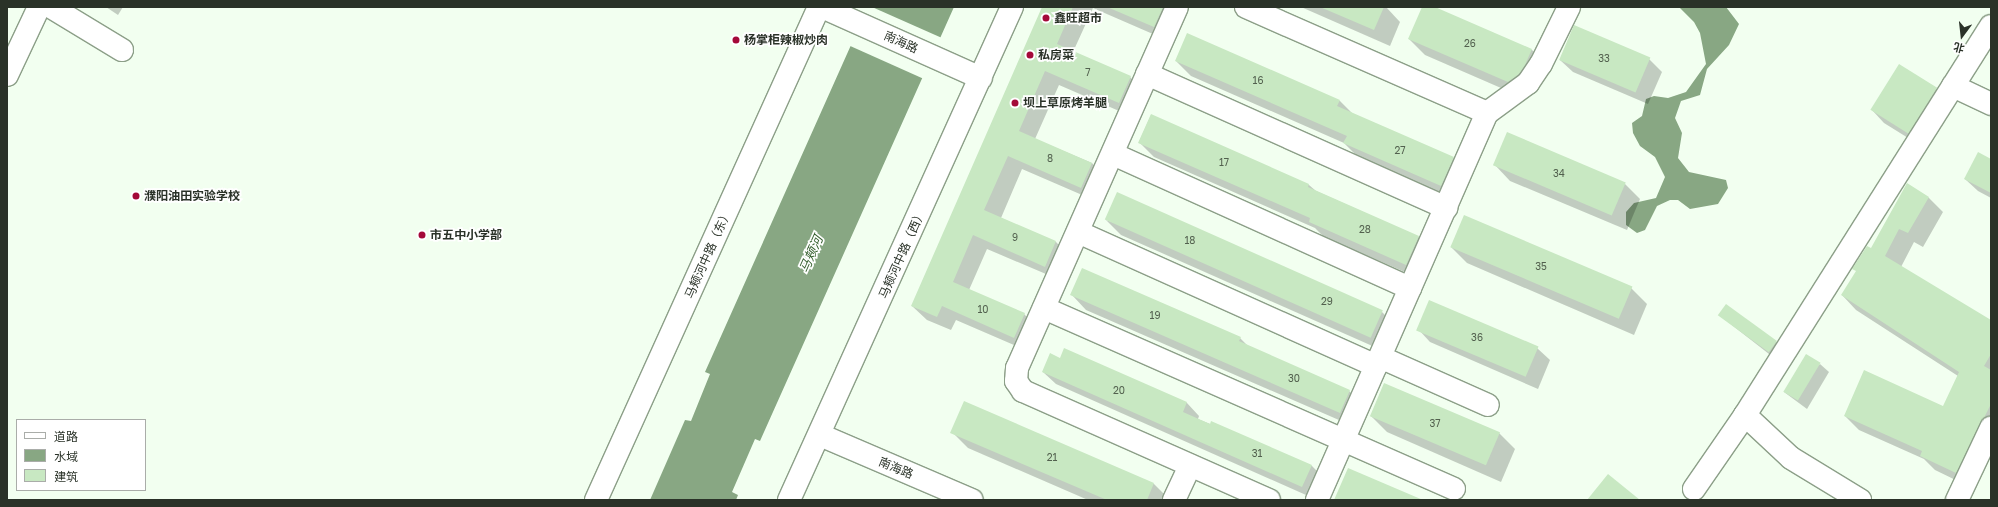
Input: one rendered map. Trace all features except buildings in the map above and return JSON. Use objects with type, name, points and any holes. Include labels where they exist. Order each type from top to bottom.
[{"type":"street","points":[[7,75],[39,7]]},
{"type":"street","points":[[51,7],[122,50]]},
{"type":"street","name":"马颊河中路（东）","points":[[596,500],[819,7]]},
{"type":"street","name":"南海路","points":[[822,7],[981,78]]},
{"type":"street","name":"马颊河中路（西）","points":[[789,500],[820,435],[1012,7]]},
{"type":"street","points":[[1177,7],[1017,368],[1016,381],[1022,391],[1269,500]]},
{"type":"street","points":[[1246,7],[1488,112]]},
{"type":"street","points":[[1317,500],[1488,112],[1528,83],[1541,64],[1568,7]]},
{"type":"street","points":[[1694,489],[1745,415],[1991,26]]},
{"type":"street","points":[[1147,74],[1446,208]]},
{"type":"street","points":[[1953,86],[1991,104]]},
{"type":"street","points":[[1113,154],[1410,288]]},
{"type":"street","points":[[1078,232],[1378,361],[1488,405]]},
{"type":"street","points":[[1044,308],[1454,489]]},
{"type":"street","points":[[1745,415],[1791,458],[1860,500]]},
{"type":"street","points":[[1957,500],[1991,428]]},
{"type":"street","name":"南海路","points":[[820,435],[972,500]]},
{"type":"street","points":[[1174,500],[1190,465]]},
{"type":"water","name":"马颊河","points":[[868,7],[954,7],[760,441],[755,439],[732,492],[738,495],[736,500],[650,500],[685,420],[691,421],[710,374],[705,372]]},
{"type":"water","points":[[1679,7],[1726,7],[1739,24],[1729,45],[1707,69],[1700,95],[1681,101],[1675,118],[1682,133],[1678,158],[1689,172],[1726,180],[1728,188],[1718,204],[1690,209],[1678,200],[1670,200],[1657,206],[1645,230],[1637,233],[1626,225],[1626,212],[1634,203],[1656,198],[1665,177],[1655,157],[1640,146],[1633,133],[1632,123],[1642,116],[1646,99],[1654,96],[1668,98],[1686,92],[1706,64],[1700,33],[1694,22]]},
{"type":"pier","points":[[865,7],[872,7],[942,38],[924,79],[848,45]]},
{"type":"place","name":"鑫旺超市","points":[[1046,18]]},
{"type":"place","name":"杨掌柜辣椒炒肉","points":[[736,40]]},
{"type":"place","name":"私房菜","points":[[1030,55]]},
{"type":"place","name":"坝上草原烤羊腿","points":[[1015,103]]},
{"type":"place","name":"濮阳油田实验学校","points":[[136,196]]},
{"type":"place","name":"市五中小学部","points":[[422,235]]}]
